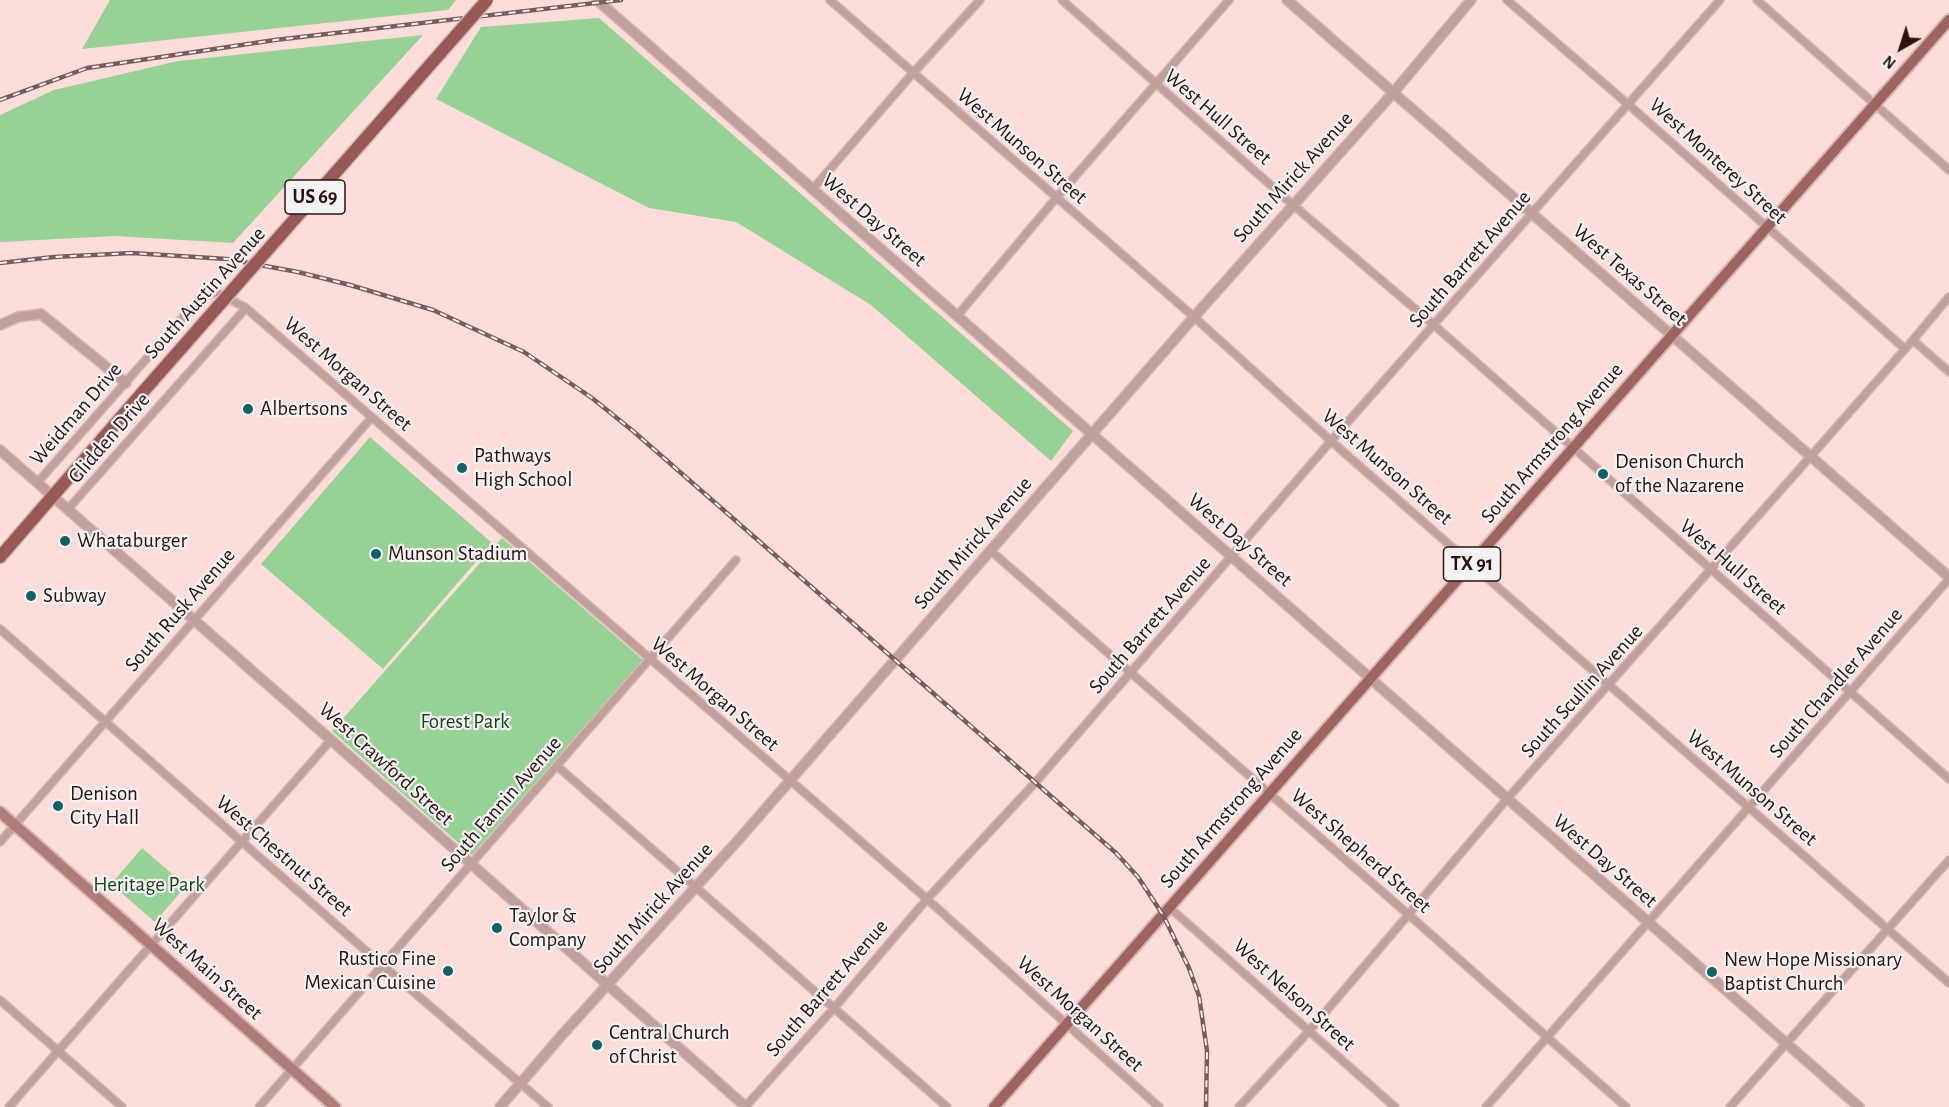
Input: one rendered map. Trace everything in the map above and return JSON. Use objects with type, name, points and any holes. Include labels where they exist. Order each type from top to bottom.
[{"type":"highway","name":"South Austin Avenue","points":[[0,557],[487,0]]},
{"type":"main road","name":"South Armstrong Avenue","points":[[994,1107],[1949,20]]},
{"type":"main road","name":"West Main Street","points":[[0,812],[335,1107]]},
{"type":"street","name":"West Day Street","points":[[597,0],[1859,1107]]},
{"type":"street","name":"West Munson Street","points":[[830,0],[1194,317],[1331,441],[1949,982]]},
{"type":"street","points":[[812,190],[913,73],[980,0]]},
{"type":"street","name":"West Hull Street","points":[[1062,0],[1949,779]]},
{"type":"street","points":[[957,316],[1056,197],[1229,0]]},
{"type":"street","name":"West Texas Street","points":[[1287,0],[1949,578]]},
{"type":"street","name":"South Mirick Avenue","points":[[500,1107],[790,781],[1194,317],[1393,93],[1471,0]]},
{"type":"street","name":"West Monterey Street","points":[[1507,0],[1905,349]]},
{"type":"street","points":[[1757,0],[1949,170]]},
{"type":"street","name":"South Barrett Avenue","points":[[746,1107],[927,899],[1034,784],[1331,441],[1629,105],[1715,1]]},
{"type":"street","name":"Weidman Drive","points":[[38,482],[199,299],[216,292],[246,308]]},
{"type":"street","name":"South Scullin Avenue","points":[[1239,1107],[1310,1030],[1507,799],[1914,340],[1949,297]]},
{"type":"street","name":"West Morgan Street","points":[[246,308],[927,899],[1159,1107]]},
{"type":"street","name":"Glidden Drive","points":[[68,509],[246,308]]},
{"type":"street","points":[[0,325],[18,317],[41,314],[126,383]]},
{"type":"street","points":[[1914,340],[1949,372]]},
{"type":"street","name":"South Rusk Avenue","points":[[0,842],[372,417]]},
{"type":"street","name":"West Crawford Street","points":[[0,450],[746,1107]]},
{"type":"street","name":"West Shepherd Street","points":[[991,551],[1626,1107]]},
{"type":"street","name":"South Fannin Avenue","points":[[259,1107],[736,560]]},
{"type":"street","name":"South Chandler Avenue","points":[[1486,1107],[1851,693],[1949,578]]},
{"type":"street","name":"West Chestnut Street","points":[[0,629],[382,965],[548,1107]]},
{"type":"street","points":[[9,1107],[331,740]]},
{"type":"street","points":[[558,766],[947,1107]]},
{"type":"street","points":[[1730,1107],[1949,860]]},
{"type":"street","name":"West Nelson Street","points":[[1170,908],[1395,1107]]},
{"type":"street","points":[[0,1000],[122,1107]]},
{"type":"green space","points":[[110,0],[456,0],[448,10],[82,49]]},
{"type":"green space","points":[[599,18],[1073,431],[1051,461],[871,305],[736,222],[649,208],[436,99],[481,27]]},
{"type":"green space","points":[[423,35],[233,243],[115,236],[0,242],[0,115],[54,90],[178,61]]},
{"type":"green space","name":"Munson Stadium","points":[[370,437],[492,543],[383,669],[261,564]]},
{"type":"green space","name":"Forest Park","points":[[502,538],[643,660],[472,855],[332,731]]},
{"type":"green space","name":"Heritage Park","points":[[142,848],[186,886],[155,922],[111,884]]},
{"type":"railway","points":[[0,100],[87,68],[275,40],[621,0]]},
{"type":"railway","points":[[0,263],[54,257],[132,253],[227,259],[298,272],[433,310],[524,352],[592,398],[633,431],[1116,853],[1138,877],[1163,915],[1189,968],[1199,996],[1207,1051],[1206,1107]]},
{"type":"place","name":"Albertsons","points":[[248,409]]},
{"type":"place","name":"Pathways High School","points":[[462,468]]},
{"type":"place","name":"Denison Church of the Nazarene","points":[[1603,474]]},
{"type":"place","name":"Whataburger","points":[[65,541]]},
{"type":"place","name":"Munson Stadium","points":[[376,554]]},
{"type":"place","name":"Subway","points":[[31,596]]},
{"type":"place","name":"Denison City Hall","points":[[58,806]]},
{"type":"place","name":"Taylor & Company","points":[[497,928]]},
{"type":"place","name":"Rustico Fine Mexican Cuisine","points":[[448,971]]},
{"type":"place","name":"New Hope Missionary Baptist Church","points":[[1712,972]]},
{"type":"place","name":"Central Church of Christ","points":[[597,1045]]}]
